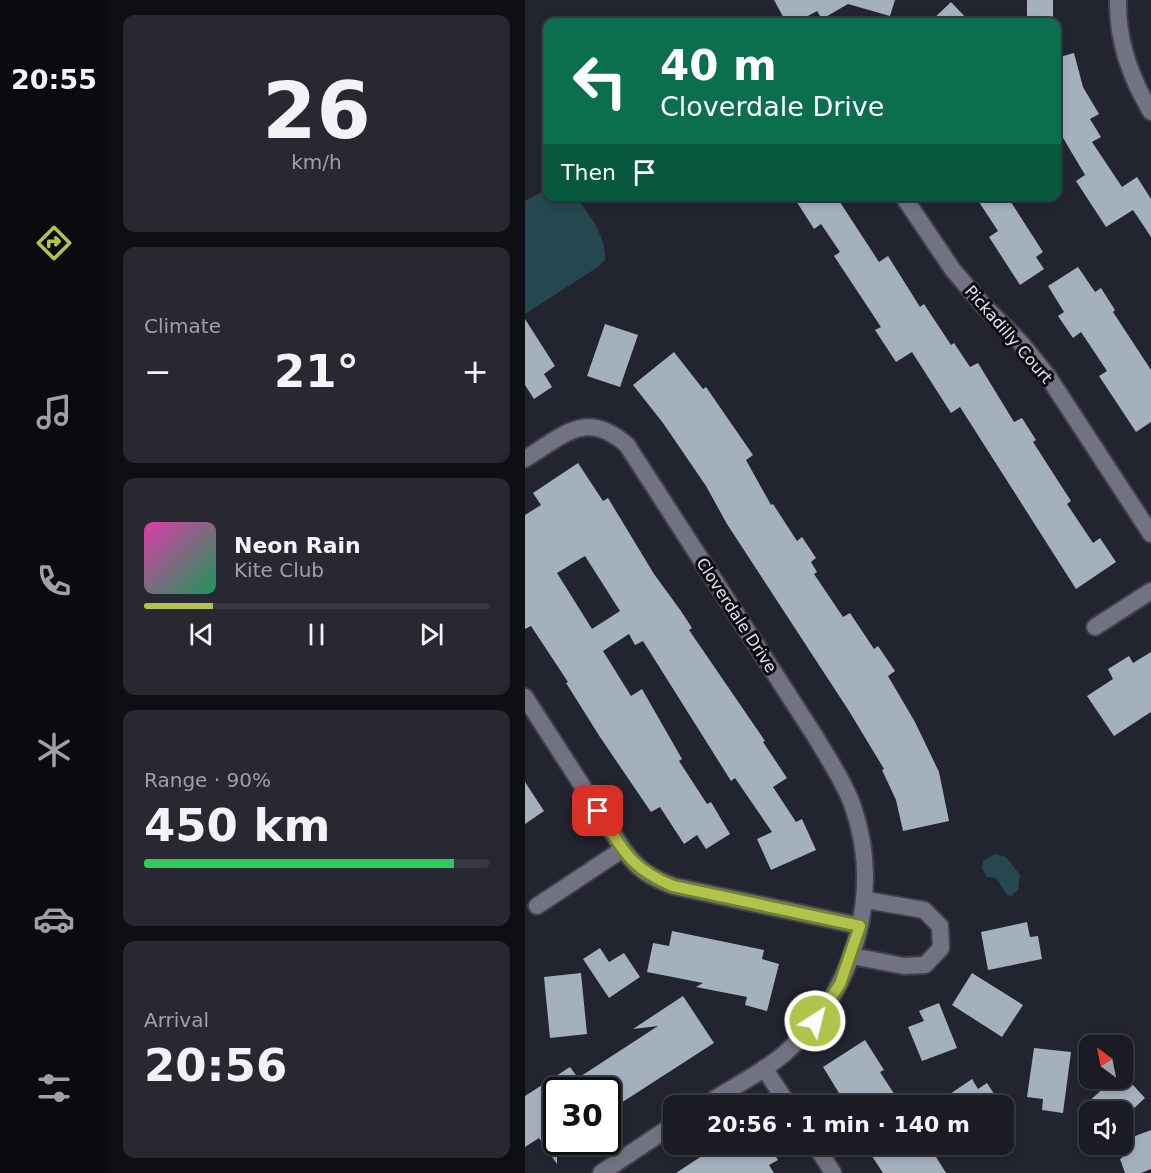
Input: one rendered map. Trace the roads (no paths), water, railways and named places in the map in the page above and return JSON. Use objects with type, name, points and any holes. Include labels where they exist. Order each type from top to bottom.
[{"type":"street","points":[[1118,0],[1119,28],[1123,49],[1131,73],[1151,112]]},
{"type":"street","name":"Pickadilly Court","points":[[906,201],[954,270],[1047,375],[1151,534]]},
{"type":"street","name":"Cloverdale Drive","points":[[525,459],[571,430],[591,426],[611,431],[627,445],[841,779],[852,803],[863,849],[866,900],[852,956],[840,984],[802,1038],[764,1068],[721,1095]]},
{"type":"street","points":[[1095,627],[1151,591]]},
{"type":"street","points":[[525,697],[623,849],[635,865],[653,878],[673,886],[860,926]]},
{"type":"street","points":[[537,906],[623,849]]},
{"type":"street","points":[[852,956],[904,966],[925,964],[941,948],[940,926],[924,910],[866,900]]},
{"type":"street","points":[[764,1068],[782,1095]]},
{"type":"street","points":[[601,1173],[663,1132]]},
{"type":"street","points":[[822,1155],[833,1173]]}]
